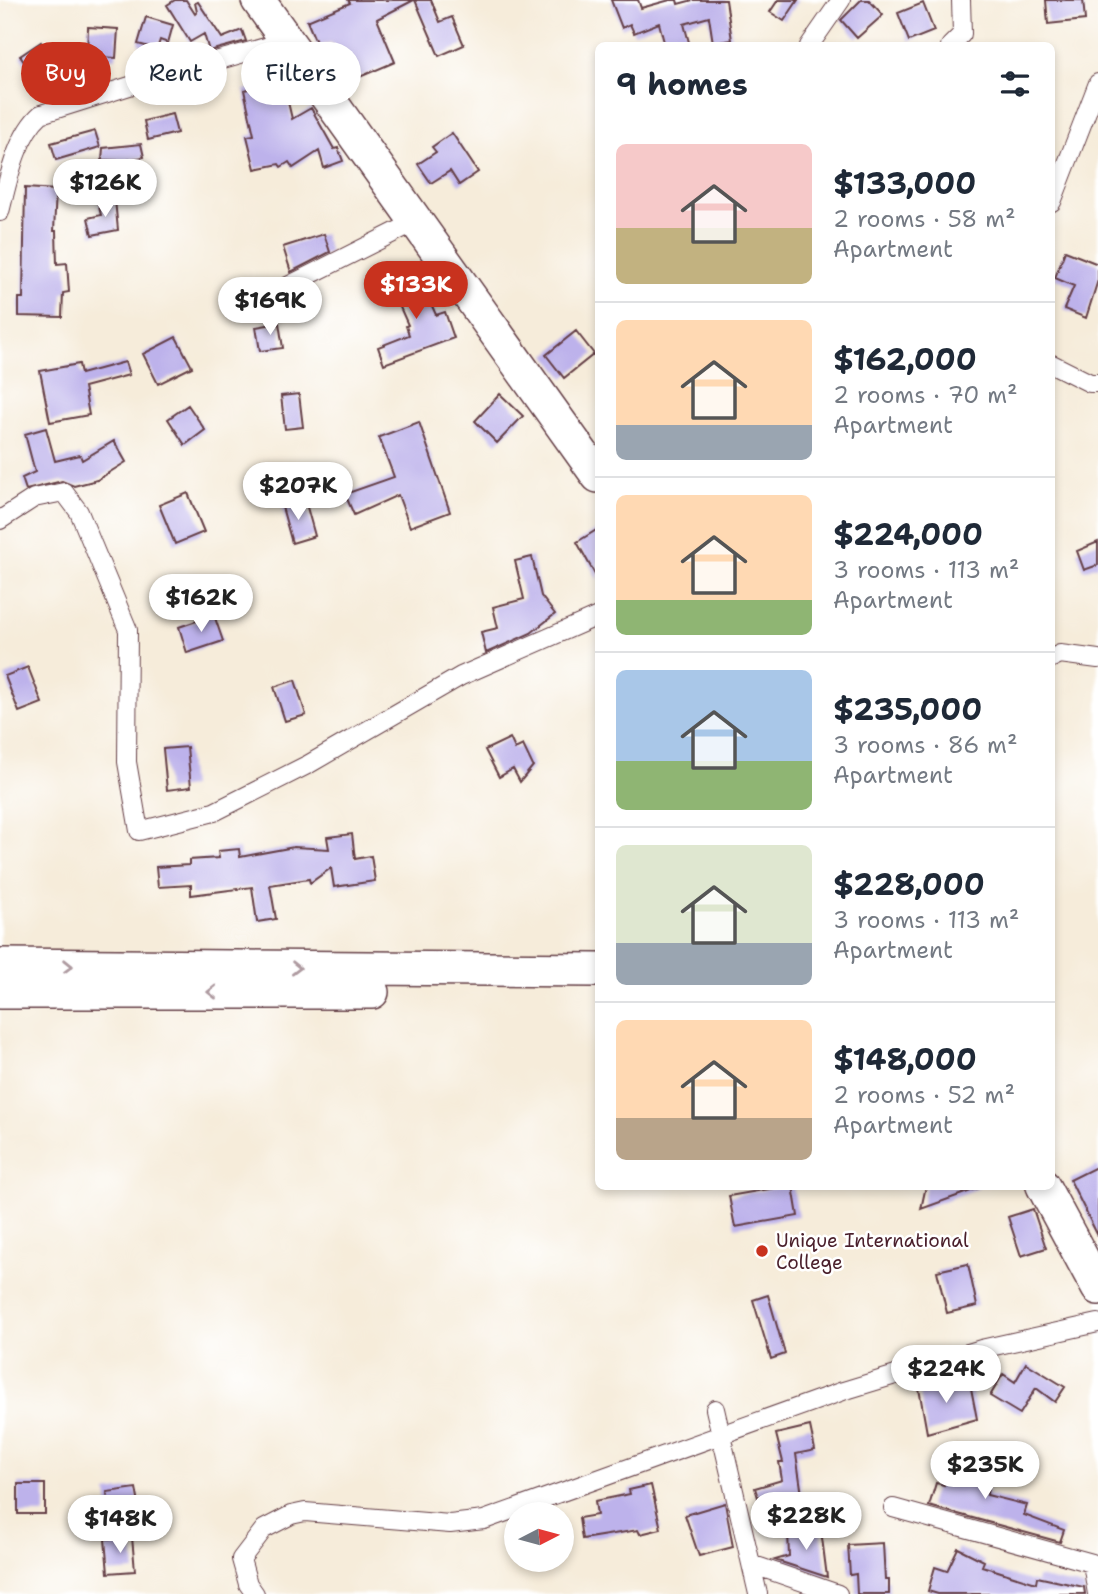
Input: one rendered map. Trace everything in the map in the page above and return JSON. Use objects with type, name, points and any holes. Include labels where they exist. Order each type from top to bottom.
[{"type":"highway","points":[[258,0],[595,471]]},
{"type":"highway","points":[[0,965],[595,970]]},
{"type":"highway","points":[[0,992],[595,992]]},
{"type":"highway","points":[[1045,1190],[1098,1288]]},
{"type":"street","points":[[812,42],[841,0]]},
{"type":"street","points":[[954,42],[962,34],[961,0]]},
{"type":"street","points":[[0,212],[10,173],[31,123],[41,114],[287,41]]},
{"type":"street","points":[[1055,194],[1098,83]]},
{"type":"street","points":[[262,299],[415,222]]},
{"type":"street","points":[[1055,366],[1090,383],[1098,383]]},
{"type":"street","points":[[0,520],[34,498],[64,492],[79,512],[128,630],[127,762],[139,831],[214,812],[309,764],[461,676],[595,617]]},
{"type":"street","points":[[1055,656],[1060,654],[1098,659]]},
{"type":"street","points":[[255,1594],[248,1584],[242,1559],[264,1529],[291,1515],[319,1511],[367,1518],[450,1524],[484,1520],[721,1433],[981,1349],[1098,1323]]},
{"type":"street","points":[[715,1409],[758,1594]]},
{"type":"street","points":[[893,1508],[1092,1563],[1097,1594]]},
{"type":"street","points":[[751,1564],[838,1594]]},
{"type":"building","points":[[175,0],[186,0],[195,14],[195,3],[198,2],[222,38],[242,30],[246,41],[227,46],[227,42],[206,42],[204,34],[190,42],[167,5]]},
{"type":"building","points":[[348,0],[414,0],[377,19],[395,62],[361,76],[361,42],[316,42],[307,21],[350,3]]},
{"type":"building","points":[[415,0],[431,0],[440,22],[452,17],[464,45],[439,56]]},
{"type":"building","points":[[611,0],[638,0],[641,8],[670,0],[677,0],[678,4],[693,0],[726,0],[732,40],[713,42],[709,17],[684,24],[689,42],[664,42],[659,23],[634,33],[630,24],[622,28]]},
{"type":"building","points":[[778,0],[798,0],[784,21],[770,12]]},
{"type":"building","points":[[861,0],[869,0],[883,15],[857,38],[841,20]]},
{"type":"building","points":[[1046,0],[1083,0],[1085,20],[1048,24]]},
{"type":"building","points":[[923,3],[934,31],[909,41],[898,13]]},
{"type":"building","points":[[146,17],[173,25],[168,42],[139,42]]},
{"type":"building","points":[[88,27],[118,29],[116,58],[111,58],[111,42],[87,42]]},
{"type":"building","points":[[247,105],[289,105],[292,119],[311,108],[334,149],[338,148],[343,161],[324,168],[319,151],[293,168],[289,162],[281,167],[279,164],[255,169],[247,136],[254,135]]},
{"type":"building","points":[[172,114],[177,133],[148,140],[144,121]]},
{"type":"building","points":[[95,131],[100,147],[56,160],[51,143]]},
{"type":"building","points":[[452,133],[478,172],[459,185],[450,171],[431,183],[418,164],[436,152],[432,147]]},
{"type":"building","points":[[141,144],[144,157],[122,161],[102,160],[103,148]]},
{"type":"building","points":[[25,188],[56,190],[54,231],[57,264],[67,263],[69,292],[63,293],[62,317],[19,316],[19,298],[23,298]]},
{"type":"building","points":[[115,200],[118,230],[92,235],[88,218],[101,215],[98,203]]},
{"type":"building","points":[[324,234],[330,252],[291,272],[283,247]]},
{"type":"building","points":[[1065,251],[1098,264],[1098,280],[1086,318],[1064,309],[1074,286],[1055,278]]},
{"type":"building","points":[[417,272],[436,315],[445,312],[454,338],[384,364],[378,347],[409,335],[408,325],[390,285]]},
{"type":"building","points":[[279,323],[283,348],[260,351],[256,327]]},
{"type":"building","points":[[576,331],[594,354],[564,378],[546,355]]},
{"type":"building","points":[[176,337],[192,367],[158,384],[143,354]]},
{"type":"building","points":[[125,362],[129,375],[84,387],[89,415],[50,422],[40,371],[79,364],[81,374]]},
{"type":"building","points":[[299,394],[303,427],[285,429],[281,396]]},
{"type":"building","points":[[500,394],[523,416],[497,443],[475,421]]},
{"type":"building","points":[[188,405],[205,430],[185,445],[168,419]]},
{"type":"building","points":[[419,422],[450,512],[410,527],[398,495],[354,515],[345,494],[394,477],[379,437]]},
{"type":"building","points":[[46,428],[55,461],[80,455],[82,460],[114,441],[126,462],[97,480],[74,486],[62,481],[26,490],[22,478],[35,472],[25,434]]},
{"type":"building","points":[[188,493],[204,532],[175,544],[159,505]]},
{"type":"building","points":[[305,500],[315,536],[292,543],[282,507]]},
{"type":"building","points":[[595,531],[595,575],[577,542]]},
{"type":"building","points":[[1098,542],[1098,565],[1084,570],[1077,551]]},
{"type":"building","points":[[532,557],[541,596],[555,614],[531,633],[486,653],[481,632],[498,628],[493,607],[524,599],[515,561]]},
{"type":"building","points":[[214,615],[223,641],[187,653],[179,627]]},
{"type":"building","points":[[28,667],[42,703],[19,712],[5,676]]},
{"type":"building","points":[[295,680],[306,715],[285,721],[274,687]]},
{"type":"building","points":[[510,738],[515,749],[523,745],[533,766],[520,782],[513,769],[499,777],[485,750]]},
{"type":"building","points":[[187,747],[191,787],[167,790],[163,749]]},
{"type":"building","points":[[352,834],[355,859],[371,856],[375,881],[334,887],[331,868],[310,883],[309,879],[270,885],[276,919],[257,922],[252,887],[191,895],[191,885],[158,887],[156,867],[189,865],[189,860],[219,858],[218,851],[239,849],[240,857],[294,847],[329,849],[327,837]]},
{"type":"building","points":[[1098,1166],[1098,1236],[1070,1180]]},
{"type":"building","points":[[763,1190],[794,1190],[798,1216],[735,1227],[729,1196]]},
{"type":"building","points":[[925,1190],[973,1190],[921,1209]]},
{"type":"building","points":[[1033,1209],[1046,1248],[1021,1256],[1008,1217]]},
{"type":"building","points":[[968,1264],[977,1306],[947,1313],[937,1271]]},
{"type":"building","points":[[768,1295],[785,1354],[771,1359],[753,1300]]},
{"type":"building","points":[[1026,1363],[1065,1387],[1055,1402],[1036,1388],[1020,1414],[990,1396],[1003,1374],[1015,1382]]},
{"type":"building","points":[[941,1379],[943,1388],[970,1383],[977,1419],[927,1433],[918,1383]]},
{"type":"building","points":[[810,1426],[815,1450],[796,1454],[802,1495],[780,1499],[786,1520],[767,1526],[755,1488],[782,1480],[779,1462],[783,1462],[776,1434]]},
{"type":"building","points":[[947,1460],[990,1465],[987,1495],[1027,1505],[1024,1515],[1064,1530],[1060,1542],[929,1506],[936,1483],[944,1485]]},
{"type":"building","points":[[18,1484],[45,1484],[45,1514],[18,1514]]},
{"type":"building","points":[[651,1485],[661,1529],[640,1534],[638,1530],[582,1539],[579,1518],[597,1515],[595,1501],[630,1494],[629,1490]]},
{"type":"building","points":[[136,1488],[140,1510],[110,1514],[107,1492]]},
{"type":"building","points":[[841,1497],[844,1519],[814,1523],[811,1502]]},
{"type":"building","points":[[725,1503],[733,1547],[699,1556],[685,1515]]},
{"type":"building","points":[[821,1530],[827,1577],[775,1560],[789,1556],[788,1532]]},
{"type":"building","points":[[132,1537],[135,1571],[108,1573],[105,1539]]},
{"type":"building","points":[[883,1543],[885,1580],[889,1580],[889,1594],[857,1594],[856,1574],[850,1575],[848,1545]]},
{"type":"building","points":[[958,1548],[984,1561],[982,1566],[1036,1583],[1037,1577],[1084,1587],[1085,1594],[938,1594],[928,1591],[935,1567],[947,1571]]},
{"type":"place","name":"Unique International College","points":[[762,1251]]}]
